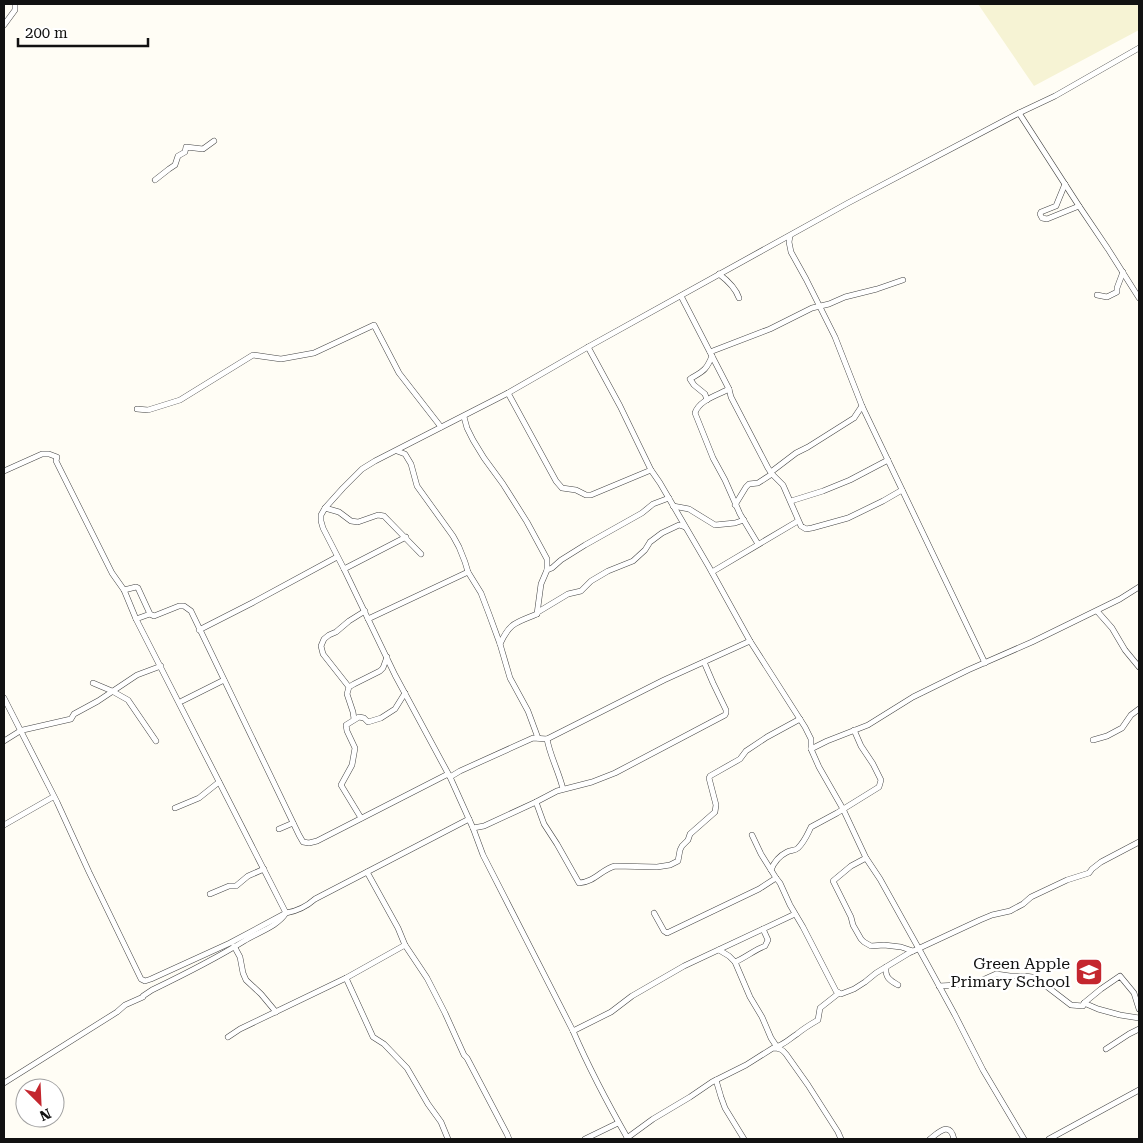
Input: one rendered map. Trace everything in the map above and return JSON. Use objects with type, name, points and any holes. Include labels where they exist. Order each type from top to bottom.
[{"type":"street","points":[[4,26],[14,10],[14,4]]},
{"type":"street","points":[[1139,48],[1055,96],[848,203],[464,417],[441,427],[362,469],[324,508],[321,515],[322,525],[337,557],[449,776],[490,870],[627,1138],[653,1119],[716,1080],[746,1065],[775,1047],[783,1045],[798,1032],[818,1020],[820,1008],[839,993],[841,994],[859,985],[916,950],[992,915],[1010,911],[1031,897],[1066,880],[1089,873],[1101,862],[1139,842]]},
{"type":"street","points":[[1019,113],[1139,298]]},
{"type":"street","points":[[156,180],[175,166],[178,156],[185,152],[186,146],[202,149],[214,141]]},
{"type":"street","points":[[1064,184],[1056,206],[1041,212],[1042,218],[1046,220],[1079,206]]},
{"type":"street","points":[[790,236],[791,252],[838,343],[862,406],[985,663]]},
{"type":"street","points":[[1096,295],[1107,297],[1117,292],[1122,272]]},
{"type":"street","points":[[719,274],[726,279],[739,298]]},
{"type":"street","points":[[711,354],[770,329],[804,311],[903,280]]},
{"type":"street","points":[[681,296],[729,389],[731,398],[771,473],[783,485],[801,526],[806,529],[840,521],[883,502],[902,490]]},
{"type":"street","points":[[137,409],[148,410],[180,400],[253,355],[281,359],[314,353],[374,325],[400,372],[441,427]]},
{"type":"street","points":[[588,347],[620,406],[651,470],[712,572],[750,641],[800,719],[811,739],[811,750],[819,767],[843,809],[866,858],[880,879],[916,950],[955,1014],[983,1070],[1024,1139]]},
{"type":"street","points":[[707,400],[705,394],[690,379],[705,369],[709,364],[711,354]]},
{"type":"street","points":[[729,389],[707,400],[695,412],[713,458],[725,480],[735,505],[758,544]]},
{"type":"street","points":[[508,393],[556,481],[562,488],[591,495],[651,470]]},
{"type":"street","points":[[735,505],[748,484],[758,483],[796,453],[854,418],[862,406]]},
{"type":"street","points":[[464,417],[473,440],[503,484],[548,560],[547,570],[541,584],[537,614]]},
{"type":"street","points":[[397,451],[405,454],[411,464],[417,486],[453,536],[468,572],[481,593],[500,644],[510,678],[528,711],[538,738]]},
{"type":"street","points":[[4,471],[42,454],[57,457],[56,461],[79,508],[112,573],[124,590],[136,619],[286,913]]},
{"type":"street","points":[[790,501],[850,480],[888,460]]},
{"type":"street","points":[[547,570],[642,513],[653,504],[669,498]]},
{"type":"street","points":[[673,506],[689,509],[715,525],[744,520]]},
{"type":"street","points":[[324,508],[339,512],[351,521],[358,522],[380,514],[406,537],[421,554]]},
{"type":"street","points":[[712,572],[798,521]]},
{"type":"street","points":[[500,644],[505,633],[513,624],[537,614],[568,594],[581,591],[590,581],[608,571],[633,561],[645,550],[650,542],[662,533],[679,525],[685,527]]},
{"type":"street","points":[[344,569],[406,537]]},
{"type":"street","points":[[199,630],[337,557]]},
{"type":"street","points":[[368,619],[468,572]]},
{"type":"street","points":[[124,590],[136,586],[150,614]]},
{"type":"street","points":[[811,750],[868,725],[913,696],[1097,611],[1139,587]]},
{"type":"street","points":[[136,619],[150,614],[154,616],[179,606],[184,606],[191,611],[293,823],[303,842],[309,843],[317,841],[360,818],[533,738],[547,739],[664,680],[750,641]]},
{"type":"street","points":[[349,687],[323,654],[321,646],[329,636],[365,611]]},
{"type":"street","points":[[1097,611],[1112,628],[1125,650],[1139,667]]},
{"type":"street","points":[[354,719],[346,694],[349,687],[380,671],[387,656]]},
{"type":"street","points":[[473,828],[484,826],[557,791],[592,782],[615,773],[724,715],[726,710],[704,662]]},
{"type":"street","points":[[4,741],[22,731],[71,719],[74,714],[98,701],[137,675],[160,666]]},
{"type":"street","points":[[182,701],[224,680]]},
{"type":"street","points":[[93,683],[128,700],[156,741]]},
{"type":"street","points":[[360,818],[341,785],[352,765],[355,748],[346,725],[354,719],[362,717],[368,722],[381,718],[395,709],[405,693]]},
{"type":"street","points":[[4,698],[22,731],[89,872],[145,981],[230,943],[286,913],[295,912],[469,819]]},
{"type":"street","points":[[1093,740],[1122,728],[1131,715],[1139,709]]},
{"type":"street","points":[[536,802],[544,824],[580,883],[587,882],[598,876],[609,867],[656,868],[670,865],[678,861],[680,850],[690,834],[715,812],[716,805],[710,776],[740,759],[746,751],[767,737],[800,719]]},
{"type":"street","points":[[771,870],[774,863],[781,856],[798,849],[811,827],[880,787],[881,780],[854,730]]},
{"type":"street","points":[[547,739],[563,789]]},
{"type":"street","points":[[175,808],[199,798],[219,782]]},
{"type":"street","points":[[4,825],[53,797]]},
{"type":"street","points":[[279,829],[293,823]]},
{"type":"street","points":[[752,835],[780,883],[836,991],[839,993]]},
{"type":"street","points":[[866,858],[833,881],[853,925],[862,940],[869,945],[916,950]]},
{"type":"street","points":[[210,894],[229,886],[236,886],[248,876],[264,869]]},
{"type":"street","points":[[367,872],[398,928],[405,945],[427,978],[446,1013],[464,1056],[467,1058],[509,1139]]},
{"type":"street","points":[[654,913],[666,933],[776,878]]},
{"type":"street","points":[[4,1083],[117,1012],[125,1005],[236,947],[283,918],[286,913]]},
{"type":"street","points":[[573,1031],[611,1012],[632,996],[684,966],[795,914]]},
{"type":"street","points":[[735,962],[765,946],[768,940],[764,929]]},
{"type":"street","points":[[230,943],[236,947],[246,980],[276,1012]]},
{"type":"street","points":[[228,1037],[240,1029],[346,978],[405,945]]},
{"type":"street","points":[[720,950],[735,962],[775,1047],[783,1050],[808,1085],[841,1139]]},
{"type":"street","points":[[886,967],[888,978],[898,985]]},
{"type":"street","points":[[939,986],[978,982],[996,974],[1025,976],[1032,977],[1041,982],[1071,1005],[1083,1006],[1101,989],[1120,976],[1134,993],[1139,1009]]},
{"type":"street","points":[[346,978],[373,1037],[384,1044],[407,1068],[441,1122],[448,1139]]},
{"type":"street","points":[[1084,1003],[1105,1011],[1139,1018]]},
{"type":"street","points":[[1106,1049],[1139,1029]]},
{"type":"street","points":[[716,1080],[725,1108],[744,1139]]},
{"type":"street","points":[[1050,1139],[1139,1090]]},
{"type":"street","points":[[585,1139],[618,1123]]},
{"type":"street","points":[[930,1139],[937,1133],[948,1129],[954,1139]]},
{"type":"shaded area","points":[[978,4],[1139,4],[1139,30],[1034,86]]},
{"type":"place","name":"Green Apple Primary School","points":[[1089,972]]}]
